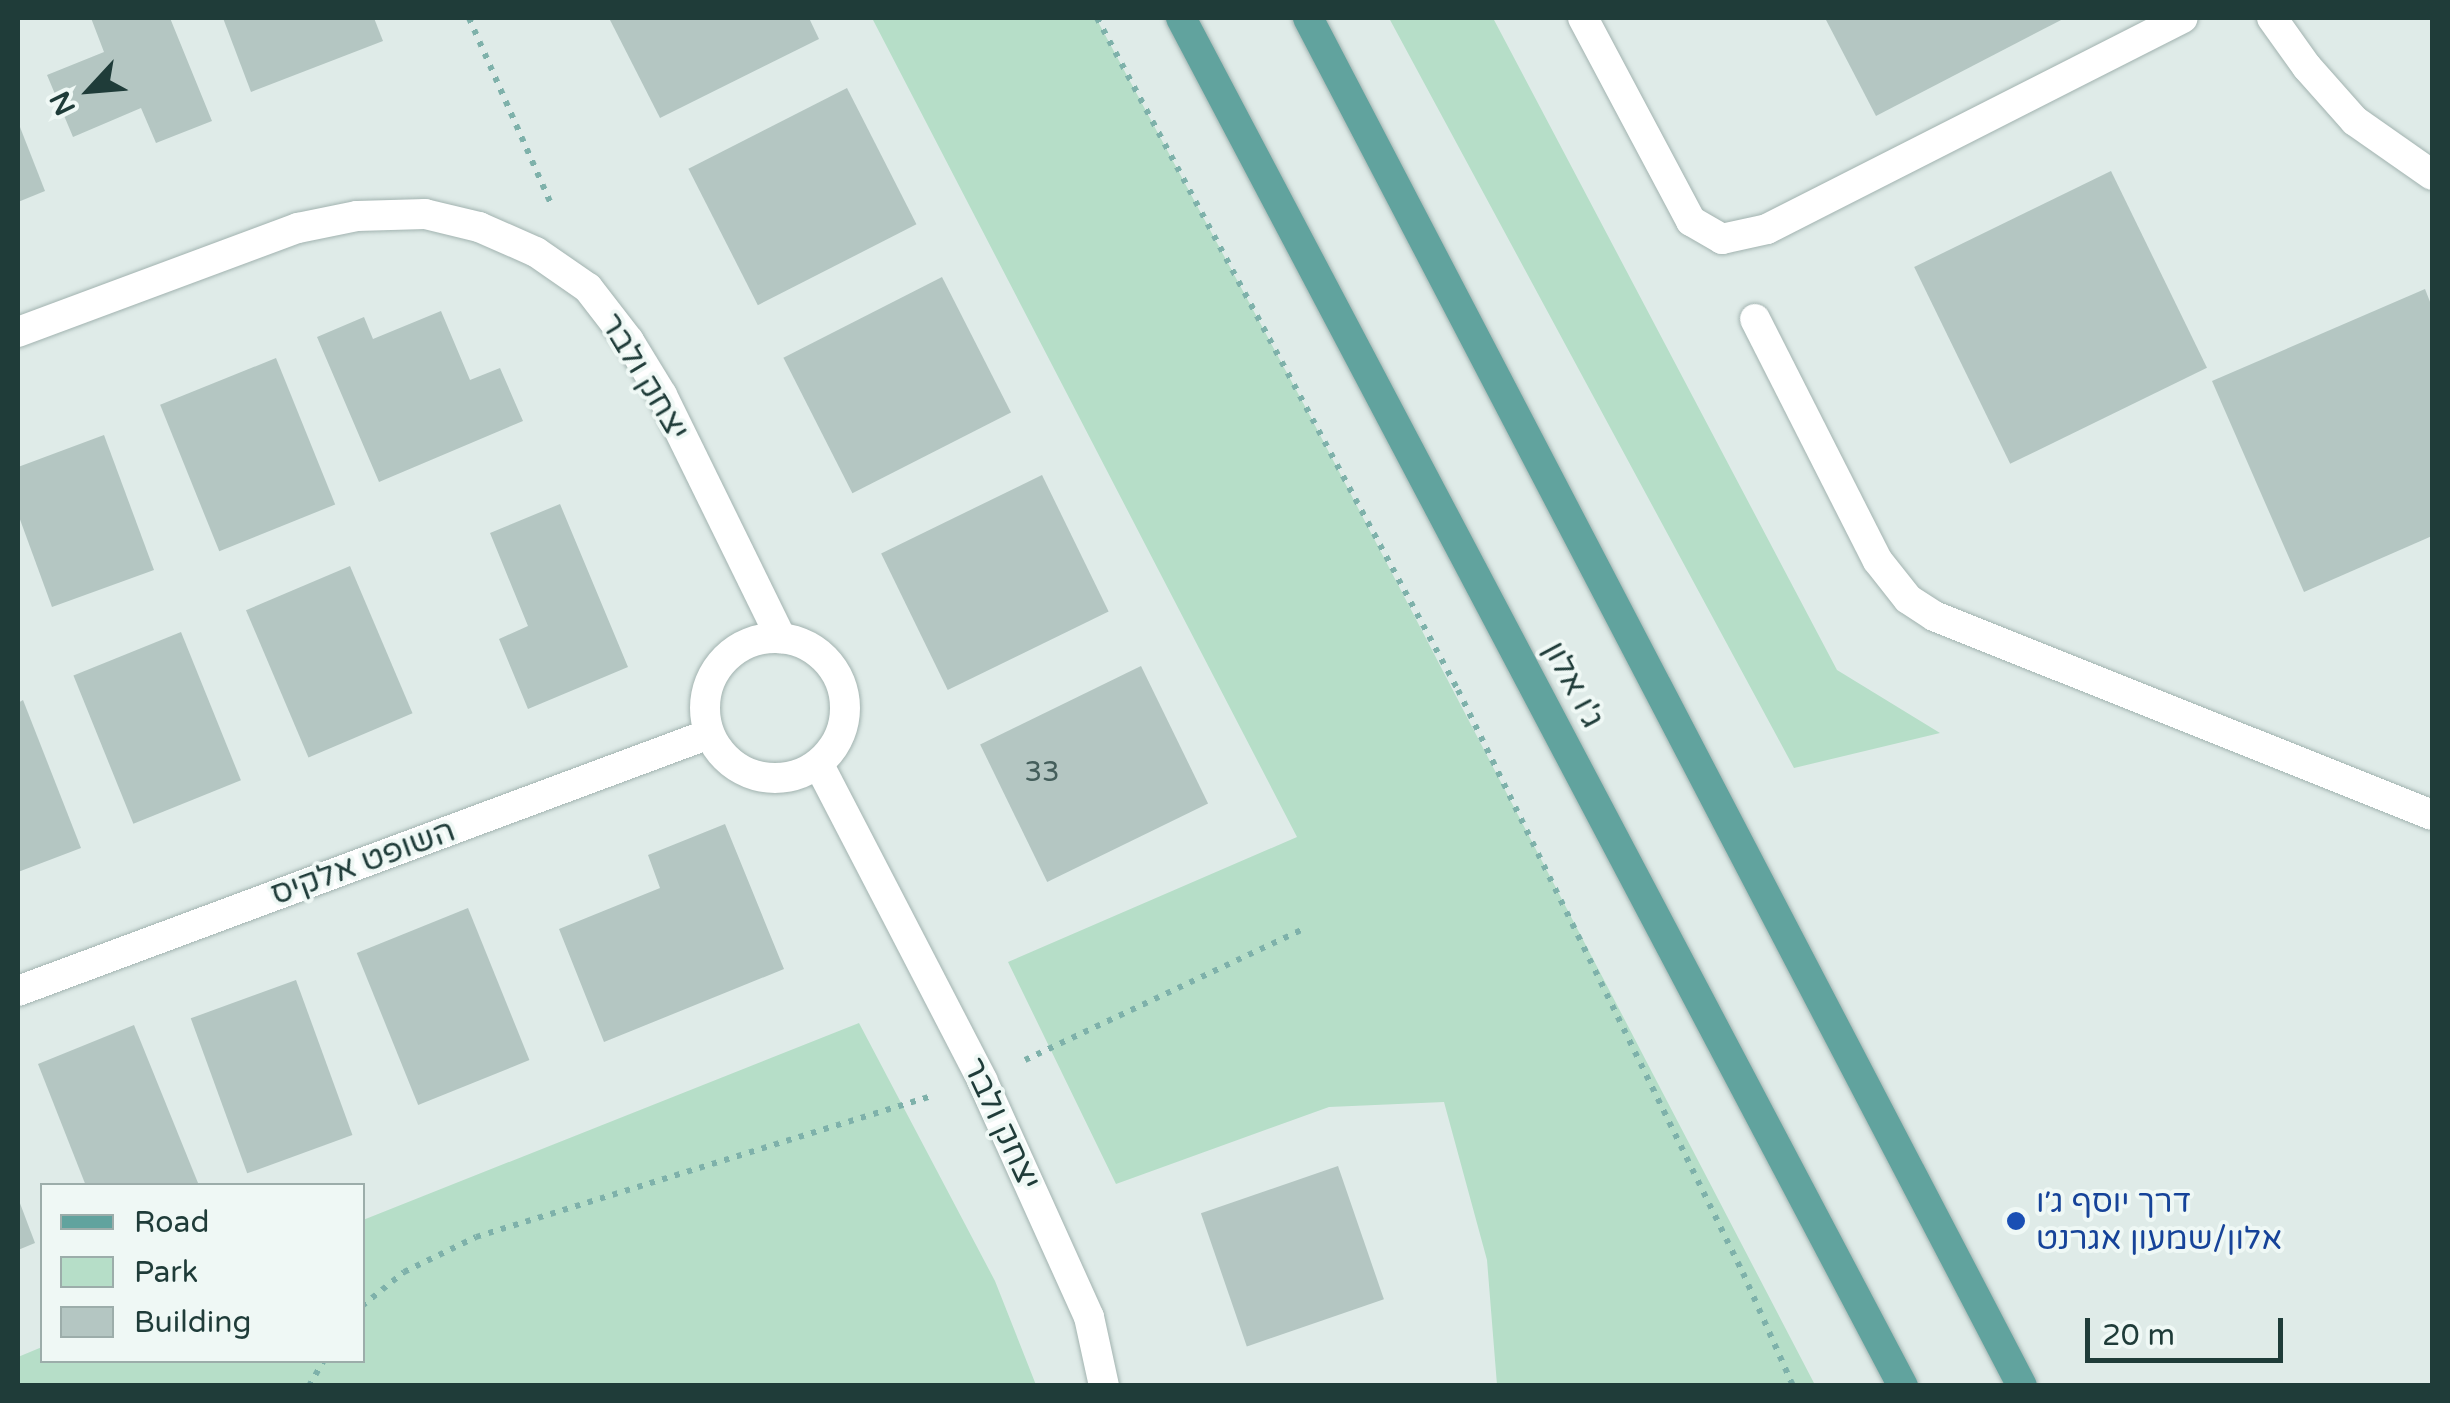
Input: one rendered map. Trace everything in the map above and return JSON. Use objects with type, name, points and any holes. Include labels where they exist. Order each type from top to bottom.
[{"type":"main road","name":"ג'ו אלון","points":[[1181,18],[1903,1386]]},
{"type":"main road","points":[[1308,18],[2022,1386]]},
{"type":"street","points":[[1583,18],[1691,221],[1722,240],[1767,228],[2184,18]]},
{"type":"street","points":[[2272,18],[2307,67],[2355,122],[2432,175]]},
{"type":"street","name":"יצחק ולבר","points":[[18,332],[298,228],[357,216],[425,214],[479,227],[536,252],[588,288],[629,341],[662,395],[781,638]]},
{"type":"street","points":[[1756,319],[1878,561],[1908,600],[1934,616],[2432,815]]},
{"type":"street","points":[[781,638],[805,644],[825,658],[840,678],[846,699],[845,724],[836,747],[819,765],[789,779],[765,779],[742,771],[722,756],[709,734],[707,690],[718,666],[736,649],[758,640],[781,638]]},
{"type":"street","name":"השופט אלקיס","points":[[18,991],[709,734]]},
{"type":"street","name":"יצחק ולבר","points":[[819,765],[982,1080],[1090,1317],[1104,1386]]},
{"type":"path","points":[[468,18],[588,288]]},
{"type":"path","points":[[1097,18],[1458,690],[1743,1273],[1793,1386]]},
{"type":"path","points":[[365,1304],[404,1272],[476,1237],[982,1080],[1305,928]]},
{"type":"path","points":[[309,1386],[322,1363]]},
{"type":"green space","points":[[872,18],[1096,18],[1308,412],[1815,1385],[1497,1385],[1487,1260],[1444,1102],[1329,1107],[1116,1184],[1008,962],[1297,837]]},
{"type":"green space","points":[[1389,18],[1493,18],[1837,670],[1940,733],[1794,768]]},
{"type":"green space","points":[[859,1023],[995,1281],[1036,1385],[18,1385],[18,1357],[40,1348],[40,1363],[365,1363],[365,1219]]},
{"type":"building","points":[[91,18],[170,18],[212,121],[156,143],[141,108],[73,137],[47,75],[104,52]]},
{"type":"building","points":[[223,18],[374,18],[383,41],[251,92]]},
{"type":"building","points":[[609,18],[809,18],[819,39],[660,118]]},
{"type":"building","points":[[1825,18],[2065,18],[1876,116]]},
{"type":"building","points":[[847,88],[916,224],[758,305],[688,169]]},
{"type":"building","points":[[18,122],[45,191],[18,202]]},
{"type":"building","points":[[2111,171],[2207,368],[2010,464],[1914,267]]},
{"type":"building","points":[[942,277],[1011,412],[852,493],[783,358]]},
{"type":"building","points":[[2425,289],[2432,307],[2432,536],[2304,592],[2212,381]]},
{"type":"building","points":[[441,311],[470,380],[500,368],[523,421],[379,482],[317,337],[364,317],[373,339]]},
{"type":"building","points":[[276,358],[335,504],[219,551],[160,405]]},
{"type":"building","points":[[104,435],[154,570],[52,607],[18,514],[18,467]]},
{"type":"building","points":[[1042,475],[1109,612],[948,690],[881,553]]},
{"type":"building","points":[[560,504],[628,667],[528,709],[499,639],[528,626],[490,533]]},
{"type":"building","points":[[350,566],[413,713],[308,757],[246,610]]},
{"type":"building","points":[[181,632],[241,780],[133,824],[73,675]]},
{"type":"building","points":[[1141,666],[1208,804],[1047,882],[980,744]]},
{"type":"building","points":[[23,700],[81,848],[18,872],[18,703]]},
{"type":"building","points":[[725,824],[784,969],[604,1042],[559,929],[660,888],[648,855]]},
{"type":"building","points":[[468,908],[529,1060],[418,1105],[357,953]]},
{"type":"building","points":[[296,980],[352,1135],[247,1173],[191,1018]]},
{"type":"building","points":[[134,1025],[198,1183],[85,1183],[38,1064]]},
{"type":"building","points":[[1338,1166],[1384,1299],[1247,1347],[1201,1213]]},
{"type":"building","points":[[18,1198],[35,1243],[18,1250]]},
{"type":"place","name":"דרך יוסף ג׳ו אלון/שמעון אגרנט","points":[[2016,1221]]}]
